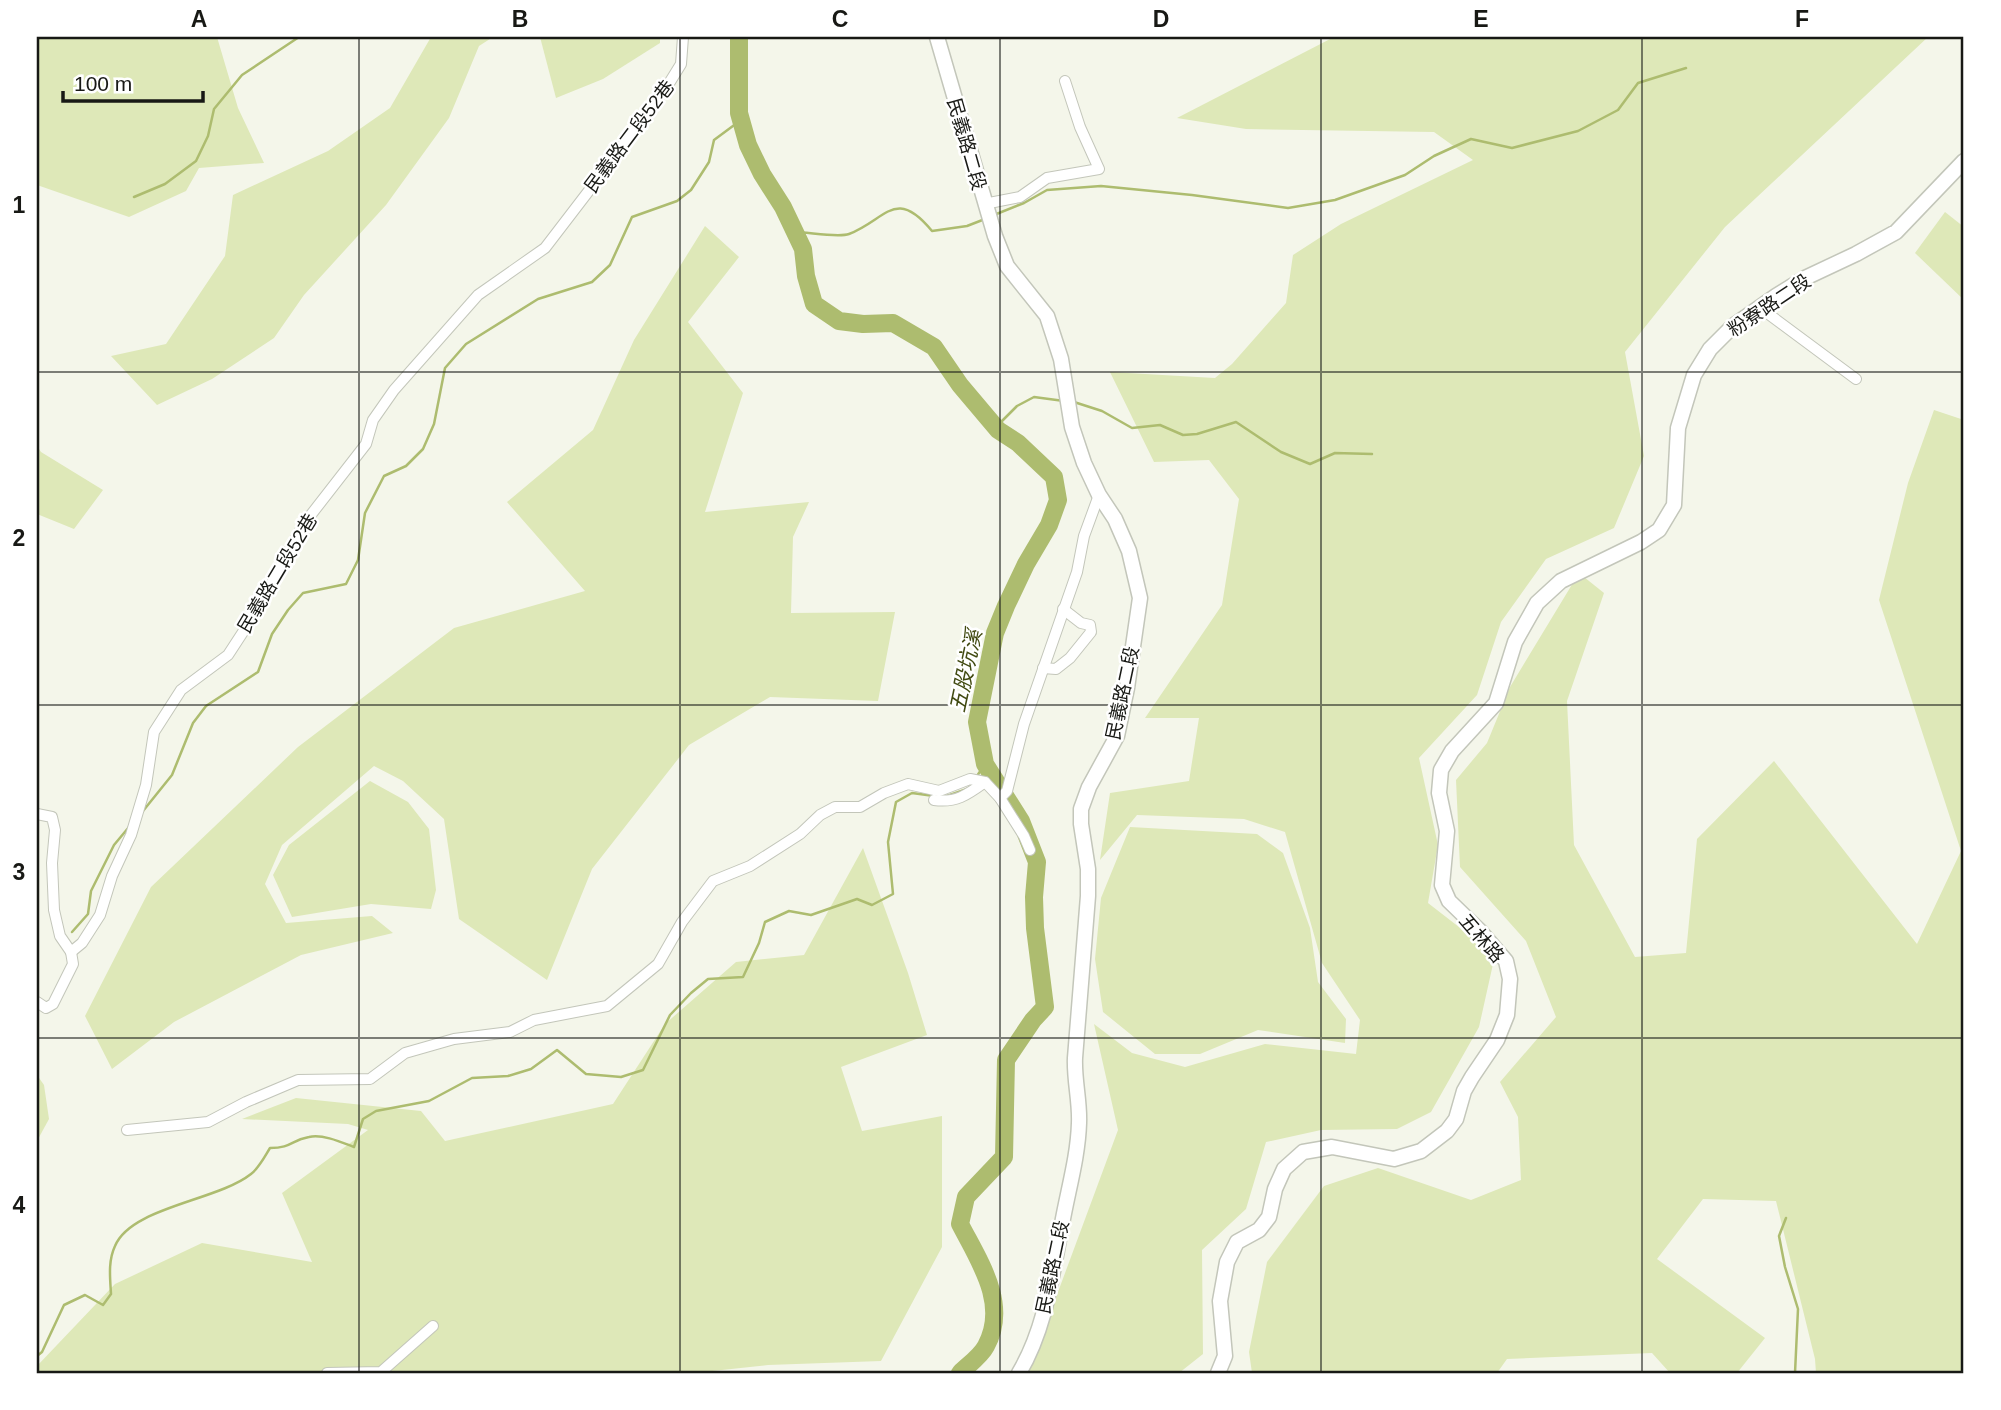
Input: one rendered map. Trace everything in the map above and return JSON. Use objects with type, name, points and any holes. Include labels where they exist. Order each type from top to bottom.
[{"type":"main road","name":"民義路二段","points":[[937,37],[987,213],[1007,266],[1047,316],[1061,359],[1072,427],[1084,463],[1099,495],[1115,519],[1129,551],[1140,598],[1127,688],[1116,736],[1081,808],[1088,869],[1074,1083],[1079,1119],[1078,1147],[1048,1293],[1031,1352],[1019,1373]]},
{"type":"main road","name":"粉寮路二段","points":[[1641,542],[1660,530],[1674,505],[1678,428],[1694,375],[1710,349],[1733,326],[1805,278],[1896,232],[1964,161]]},
{"type":"main road","name":"五林路","points":[[1218,1373],[1225,1356],[1220,1301],[1227,1262],[1237,1242],[1259,1230],[1269,1217],[1275,1189],[1284,1169],[1303,1152],[1332,1147],[1394,1159],[1421,1151],[1447,1132],[1456,1119],[1464,1091],[1497,1040],[1507,1015],[1510,979],[1506,961],[1449,901],[1442,884],[1447,831],[1439,793],[1441,770],[1452,751],[1496,703],[1516,642],[1537,603],[1561,581],[1641,542]]},
{"type":"street","name":"民義路二段52巷","points":[[71,953],[82,943],[100,915],[112,876],[131,835],[146,785],[154,732],[181,690],[228,655],[258,609],[303,525],[366,444],[373,420],[394,390],[478,295],[545,248],[668,85],[681,64],[683,37]]},
{"type":"street","points":[[987,213],[1020,197],[1047,178],[1099,169],[1080,127],[1065,81]]},
{"type":"street","points":[[1759,307],[1856,379]]},
{"type":"street","points":[[1003,794],[1024,724],[1077,572],[1084,536],[1099,495]]},
{"type":"street","points":[[1043,668],[1056,669],[1091,632],[1090,625],[1081,624],[1063,609]]},
{"type":"street","points":[[127,1130],[208,1122],[298,1080],[370,1079],[405,1053],[454,1039],[510,1032],[534,1020],[607,1006],[658,964],[682,922],[713,881],[750,866],[800,834],[820,815],[835,807],[860,807],[884,793],[908,784],[939,791],[970,779],[985,782],[1003,794],[1030,850]]},
{"type":"street","points":[[934,800],[964,798],[985,782]]},
{"type":"street","points":[[37,814],[52,817],[55,830],[52,863],[54,910],[60,936],[71,953],[73,964],[52,1003],[46,1008],[37,1002]]},
{"type":"street","points":[[327,1373],[381,1372],[433,1326]]},
{"type":"green space","points":[[37,37],[217,37],[238,108],[264,163],[199,168],[186,191],[129,217],[37,185]]},
{"type":"green space","points":[[431,37],[493,37],[479,46],[449,118],[386,205],[304,295],[274,338],[212,379],[157,405],[111,356],[166,344],[225,256],[233,195],[328,151],[390,108]]},
{"type":"green space","points":[[540,37],[660,37],[660,43],[603,79],[556,98]]},
{"type":"green space","points":[[1334,37],[1928,37],[1725,227],[1625,352],[1644,456],[1614,528],[1546,559],[1501,622],[1477,695],[1419,758],[1438,845],[1428,903],[1495,955],[1479,1027],[1431,1112],[1397,1129],[1321,1130],[1266,1142],[1246,1209],[1202,1250],[1203,1354],[1179,1373],[1028,1373],[1118,1130],[1094,1024],[1132,1053],[1185,1067],[1265,1044],[1356,1054],[1360,1020],[1322,963],[1285,832],[1244,819],[1137,815],[1100,860],[1110,793],[1189,781],[1199,718],[1145,718],[1222,605],[1239,499],[1209,460],[1154,462],[1110,372],[1215,378],[1232,364],[1286,303],[1293,255],[1341,224],[1473,160],[1434,132],[1246,129],[1177,118]]},
{"type":"green space","points":[[1945,212],[1964,227],[1964,300],[1915,253]]},
{"type":"green space","points":[[705,226],[739,257],[688,322],[743,393],[705,512],[809,502],[793,537],[791,613],[895,612],[878,701],[770,697],[689,745],[592,869],[547,980],[459,919],[444,819],[403,781],[374,766],[282,845],[265,884],[286,923],[372,916],[393,933],[301,955],[174,1022],[112,1069],[85,1016],[151,887],[298,747],[454,628],[585,591],[507,502],[593,430],[634,340]]},
{"type":"green space","points":[[1934,410],[1964,420],[1964,1373],[1816,1373],[1815,1359],[1776,1201],[1703,1199],[1657,1259],[1765,1338],[1737,1373],[1670,1373],[1652,1353],[1507,1359],[1497,1373],[1252,1373],[1249,1352],[1267,1262],[1324,1186],[1378,1168],[1471,1200],[1521,1180],[1518,1117],[1500,1082],[1556,1017],[1526,941],[1460,867],[1456,780],[1487,743],[1510,687],[1579,573],[1604,593],[1567,701],[1574,845],[1635,957],[1686,953],[1697,839],[1774,761],[1917,944],[1961,851],[1879,600],[1908,483]]},
{"type":"green space","points":[[37,446],[41,452],[103,490],[74,529],[37,514]]},
{"type":"green space","points":[[370,781],[408,802],[429,829],[436,890],[431,909],[371,904],[292,917],[273,875],[289,845]]},
{"type":"green space","points":[[1130,827],[1257,834],[1283,853],[1310,928],[1318,982],[1346,1019],[1345,1043],[1258,1030],[1200,1054],[1155,1054],[1103,1012],[1095,959],[1101,898]]},
{"type":"green space","points":[[863,848],[927,1035],[841,1067],[862,1131],[942,1116],[942,1247],[881,1361],[768,1365],[694,1373],[37,1373],[37,1366],[115,1284],[202,1243],[312,1262],[282,1193],[368,1130],[348,1124],[242,1119],[296,1098],[421,1111],[445,1141],[613,1104],[665,1024],[736,962],[804,955]]},
{"type":"green space","points":[[37,1075],[44,1085],[49,1119],[37,1141]]},
{"type":"waterway","points":[[134,197],[165,184],[196,161],[208,136],[214,109],[242,75],[299,37]]},
{"type":"waterway","name":"五股坑溪","points":[[739,37],[739,113],[748,145],[803,249],[806,276],[814,304],[839,321],[863,324],[893,323],[934,347],[960,385],[998,430],[1018,443],[1054,477],[1058,500],[1049,525],[1026,564],[995,633],[977,722],[985,764],[1021,821],[1037,862],[1035,928],[1045,1007],[1006,1060],[1004,1157],[966,1197],[960,1224],[989,1283],[994,1314],[986,1346],[960,1373]]},
{"type":"waterway","points":[[994,215],[1047,190],[1101,186],[1288,208],[1335,200],[1405,175],[1434,156],[1471,139],[1512,148],[1578,131],[1618,110],[1638,83],[1686,68]]},
{"type":"waterway","points":[[143,811],[172,775],[193,723],[206,706],[258,672],[272,634],[303,593],[346,584],[358,560],[365,513],[384,476],[406,466],[423,449],[434,424],[445,368],[466,344],[538,299],[592,282],[610,265],[632,217],[677,201],[691,190],[709,162],[714,140],[741,120]]},
{"type":"waterway","points":[[794,232],[849,234],[890,210],[899,208],[909,211],[932,231],[967,226],[985,219]]},
{"type":"waterway","points":[[996,427],[1017,406],[1034,397],[1064,401]]},
{"type":"waterway","points":[[1074,402],[1102,411],[1132,428],[1160,425],[1183,435],[1197,434],[1236,422],[1281,452],[1310,464],[1335,453],[1372,454]]},
{"type":"waterway","points":[[977,776],[985,764]]},
{"type":"waterway","points":[[944,797],[970,788],[974,782]]},
{"type":"waterway","points":[[37,1356],[42,1352],[64,1305],[85,1295],[103,1305],[111,1294],[111,1257],[124,1233],[156,1213],[236,1183],[254,1171],[270,1148],[283,1147],[314,1136],[354,1147],[363,1119],[376,1111],[429,1101],[472,1078],[508,1076],[531,1069],[557,1050],[586,1074],[621,1077],[643,1070],[670,1015],[691,993],[708,979],[743,977],[759,943],[765,922],[789,911],[811,915],[857,899],[872,905],[893,894],[888,842],[896,802],[912,793],[934,796]]},
{"type":"waterway","points":[[72,932],[88,914],[91,891],[114,845],[129,827]]},
{"type":"waterway","points":[[1786,1218],[1779,1236],[1798,1309],[1795,1373]]}]
